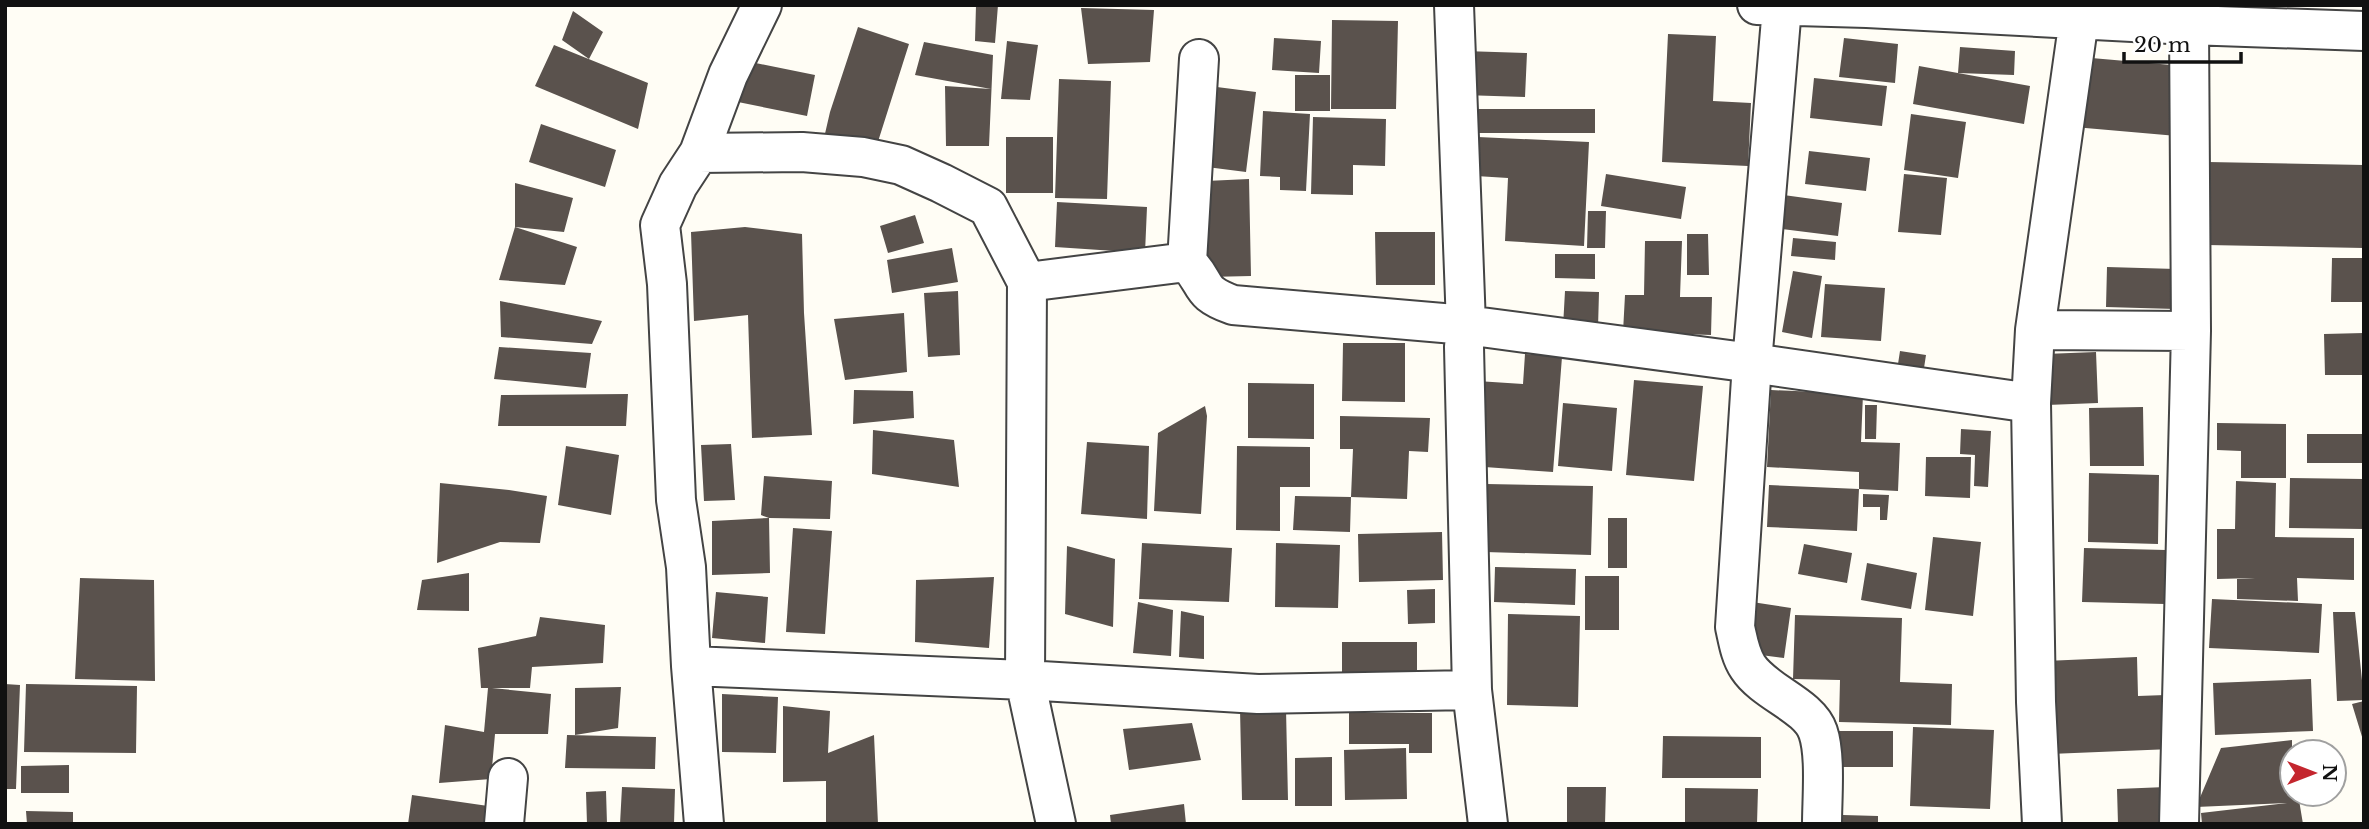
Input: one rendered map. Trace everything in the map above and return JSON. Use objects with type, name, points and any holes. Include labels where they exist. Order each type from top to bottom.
[{"type":"street","points":[[704,824],[686,567],[676,500],[667,284],[660,225],[678,185],[699,153],[728,75],[762,5]]},
{"type":"street","points":[[1454,5],[1466,325],[1464,347],[1472,690],[1488,824]]},
{"type":"street","points":[[1822,824],[1818,731],[1812,720],[1748,668],[1735,626],[1752,363],[1769,6],[2099,15],[2189,25],[2364,31]]},
{"type":"street","points":[[2042,824],[2036,702],[2031,403],[2035,330],[2099,15]]},
{"type":"street","points":[[2179,824],[2190,331],[2189,25]]},
{"type":"street","points":[[1199,59],[1187,262],[1197,272],[1205,291],[1213,298],[1233,305],[1466,325],[2031,403]]},
{"type":"street","points":[[699,153],[802,152],[863,157],[901,165],[988,208],[1027,282],[1025,680],[1056,824]]},
{"type":"street","points":[[1027,282],[1187,262]]},
{"type":"street","points":[[2035,330],[2190,331]]},
{"type":"street","points":[[691,666],[1025,680],[1258,694],[1472,690]]},
{"type":"street","points":[[504,824],[508,778]]},
{"type":"building","points":[[976,5],[998,5],[995,43],[975,41]]},
{"type":"building","points":[[1081,8],[1154,10],[1150,62],[1088,64]]},
{"type":"building","points":[[573,11],[603,32],[589,59],[562,40]]},
{"type":"building","points":[[1332,20],[1398,21],[1396,109],[1331,109]]},
{"type":"building","points":[[858,27],[909,44],[875,151],[824,138]]},
{"type":"building","points":[[1668,34],[1716,36],[1713,101],[1751,103],[1748,166],[1662,162]]},
{"type":"building","points":[[1274,38],[1321,41],[1319,73],[1272,70]]},
{"type":"building","points":[[1844,38],[1898,44],[1895,83],[1839,77]]},
{"type":"building","points":[[1007,41],[1038,45],[1030,100],[1001,99]]},
{"type":"building","points":[[924,42],[993,55],[989,146],[946,146],[945,86],[991,89],[915,75]]},
{"type":"building","points":[[554,45],[648,83],[638,129],[535,86]]},
{"type":"building","points":[[1960,47],[2015,51],[2014,75],[1958,73]]},
{"type":"building","points":[[1464,51],[1527,53],[1525,97],[1463,95]]},
{"type":"building","points":[[2080,57],[2183,66],[2177,136],[2074,127]]},
{"type":"building","points":[[741,60],[815,75],[807,116],[733,101]]},
{"type":"building","points":[[1919,66],[2030,86],[2024,124],[1913,104]]},
{"type":"building","points":[[1295,75],[1330,75],[1330,111],[1295,111]]},
{"type":"building","points":[[1814,78],[1887,86],[1882,126],[1810,118]]},
{"type":"building","points":[[1059,79],[1111,81],[1107,199],[1055,198]]},
{"type":"building","points":[[1209,86],[1256,92],[1246,172],[1199,166]]},
{"type":"building","points":[[1468,109],[1595,109],[1595,133],[1468,133]]},
{"type":"building","points":[[1263,111],[1310,114],[1306,191],[1280,190],[1280,177],[1260,176]]},
{"type":"building","points":[[1911,114],[1966,122],[1958,178],[1904,170]]},
{"type":"building","points":[[1313,117],[1386,119],[1385,166],[1353,165],[1353,195],[1311,194]]},
{"type":"building","points":[[541,124],[616,150],[605,187],[529,162]]},
{"type":"building","points":[[1006,137],[1053,137],[1053,193],[1006,193]]},
{"type":"building","points":[[1478,137],[1589,142],[1584,246],[1505,241],[1508,178],[1476,176]]},
{"type":"building","points":[[1809,151],[1870,158],[1866,191],[1805,184]]},
{"type":"building","points":[[2208,162],[2364,165],[2364,248],[2207,245]]},
{"type":"building","points":[[1606,174],[1686,187],[1681,219],[1601,206]]},
{"type":"building","points":[[1904,174],[1947,178],[1941,235],[1898,232]]},
{"type":"building","points":[[1249,179],[1251,276],[1208,277],[1206,181]]},
{"type":"building","points":[[515,183],[573,198],[564,232],[515,227]]},
{"type":"building","points":[[1777,194],[1842,203],[1838,236],[1773,228]]},
{"type":"building","points":[[1057,202],[1147,207],[1145,253],[1055,247]]},
{"type":"building","points":[[1588,211],[1606,211],[1605,248],[1587,248]]},
{"type":"building","points":[[915,215],[924,243],[888,253],[880,226]]},
{"type":"building","points":[[515,227],[577,247],[565,285],[499,280]]},
{"type":"building","points":[[745,227],[802,234],[812,435],[752,438],[748,315],[694,321],[691,232]]},
{"type":"building","points":[[1375,232],[1435,232],[1435,285],[1376,285]]},
{"type":"building","points":[[1687,234],[1708,234],[1709,275],[1687,275]]},
{"type":"building","points":[[1793,238],[1836,242],[1835,260],[1791,256]]},
{"type":"building","points":[[1645,241],[1682,241],[1680,297],[1712,297],[1711,335],[1623,332],[1625,295],[1644,295]]},
{"type":"building","points":[[952,248],[958,282],[892,293],[887,260]]},
{"type":"building","points":[[1555,254],[1595,254],[1595,279],[1555,278]]},
{"type":"building","points":[[2332,258],[2364,258],[2364,302],[2331,302]]},
{"type":"building","points":[[2107,267],[2176,269],[2175,309],[2106,307]]},
{"type":"building","points":[[1793,271],[1822,276],[1812,338],[1782,332]]},
{"type":"building","points":[[1825,284],[1885,288],[1881,341],[1821,337]]},
{"type":"building","points":[[958,291],[960,355],[928,357],[924,293]]},
{"type":"building","points":[[1565,291],[1599,292],[1598,328],[1563,327]]},
{"type":"building","points":[[500,301],[602,321],[592,344],[501,337]]},
{"type":"building","points":[[904,313],[907,372],[845,380],[834,319]]},
{"type":"building","points":[[2364,333],[2364,375],[2325,375],[2324,334]]},
{"type":"building","points":[[1343,343],[1405,343],[1405,402],[1342,401]]},
{"type":"building","points":[[499,347],[591,353],[586,388],[494,379]]},
{"type":"building","points":[[1900,351],[1926,355],[1922,381],[1896,377]]},
{"type":"building","points":[[2096,352],[2098,403],[2047,405],[2045,354]]},
{"type":"building","points":[[1525,354],[1562,357],[1553,472],[1471,466],[1477,381],[1523,384]]},
{"type":"building","points":[[1634,380],[1703,386],[1694,481],[1626,475]]},
{"type":"building","points":[[1248,383],[1314,384],[1314,439],[1248,438]]},
{"type":"building","points":[[854,390],[913,391],[914,418],[853,424]]},
{"type":"building","points":[[1771,390],[1863,394],[1861,442],[1900,443],[1898,491],[1859,489],[1859,472],[1767,467]]},
{"type":"building","points":[[628,394],[626,426],[498,426],[501,395]]},
{"type":"building","points":[[1563,403],[1617,408],[1612,471],[1558,466]]},
{"type":"building","points":[[1865,405],[1877,405],[1876,439],[1865,439]]},
{"type":"building","points":[[1205,406],[1207,416],[1201,514],[1154,511],[1158,433]]},
{"type":"building","points":[[2143,407],[2144,466],[2090,466],[2089,408]]},
{"type":"building","points":[[1340,416],[1430,418],[1428,452],[1409,451],[1407,499],[1351,497],[1353,449],[1340,449]]},
{"type":"building","points":[[2217,423],[2286,424],[2286,478],[2241,478],[2241,451],[2217,450]]},
{"type":"building","points":[[1961,429],[1991,431],[1988,487],[1974,486],[1975,455],[1960,454]]},
{"type":"building","points":[[873,430],[954,440],[959,487],[872,474]]},
{"type":"building","points":[[2307,434],[2364,434],[2364,463],[2307,463]]},
{"type":"building","points":[[1087,442],[1149,446],[1147,519],[1081,514]]},
{"type":"building","points":[[731,444],[735,500],[704,501],[701,445]]},
{"type":"building","points":[[566,446],[619,455],[611,515],[558,505]]},
{"type":"building","points":[[1237,446],[1310,447],[1310,487],[1280,487],[1280,531],[1236,530]]},
{"type":"building","points":[[1926,457],[1971,457],[1970,498],[1925,496]]},
{"type":"building","points":[[2089,473],[2159,475],[2158,544],[2088,542]]},
{"type":"building","points":[[764,476],[832,481],[830,519],[769,518],[761,515]]},
{"type":"building","points":[[2290,478],[2364,479],[2364,529],[2289,528]]},
{"type":"building","points":[[2236,481],[2276,483],[2275,537],[2354,538],[2354,580],[2297,578],[2298,601],[2237,599],[2237,579],[2255,578],[2217,579],[2217,529],[2235,529]]},
{"type":"building","points":[[440,483],[547,496],[540,543],[500,542],[437,563]]},
{"type":"building","points":[[1486,484],[1593,486],[1591,555],[1485,552]]},
{"type":"building","points":[[1769,485],[1859,489],[1857,531],[1767,527]]},
{"type":"building","points":[[1863,494],[1889,495],[1887,520],[1880,520],[1880,507],[1863,507]]},
{"type":"building","points":[[1295,496],[1351,497],[1350,532],[1293,530]]},
{"type":"building","points":[[769,518],[770,573],[712,575],[712,521]]},
{"type":"building","points":[[1608,518],[1627,518],[1627,568],[1608,568]]},
{"type":"building","points":[[793,528],[832,531],[825,634],[786,632]]},
{"type":"building","points":[[1442,532],[1443,580],[1359,582],[1358,534]]},
{"type":"building","points":[[1933,537],[1981,542],[1973,616],[1925,610]]},
{"type":"building","points":[[1142,543],[1232,548],[1229,602],[1139,599]]},
{"type":"building","points":[[1276,543],[1340,545],[1338,608],[1275,607]]},
{"type":"building","points":[[1804,544],[1852,553],[1847,583],[1798,574]]},
{"type":"building","points":[[1067,546],[1115,559],[1113,627],[1065,614]]},
{"type":"building","points":[[2084,548],[2166,550],[2165,604],[2082,602]]},
{"type":"building","points":[[1867,563],[1917,573],[1911,609],[1861,600]]},
{"type":"building","points":[[1495,567],[1576,569],[1575,605],[1494,602]]},
{"type":"building","points":[[469,573],[469,611],[417,610],[422,580]]},
{"type":"building","points":[[1585,576],[1619,576],[1619,630],[1585,630]]},
{"type":"building","points":[[994,577],[989,648],[915,642],[916,580]]},
{"type":"building","points":[[80,578],[154,580],[155,681],[75,679]]},
{"type":"building","points":[[1435,589],[1435,623],[1408,624],[1407,590]]},
{"type":"building","points":[[716,592],[768,597],[765,643],[712,638]]},
{"type":"building","points":[[2212,599],[2322,604],[2319,653],[2209,648]]},
{"type":"building","points":[[1138,602],[1173,610],[1171,656],[1133,653]]},
{"type":"building","points":[[1752,602],[1791,608],[1784,658],[1745,653]]},
{"type":"building","points":[[1181,611],[1204,616],[1204,659],[1179,657]]},
{"type":"building","points":[[2333,612],[2355,612],[2364,700],[2337,701]]},
{"type":"building","points":[[1508,614],[1580,616],[1578,707],[1507,705]]},
{"type":"building","points":[[1795,615],[1902,618],[1900,682],[1952,684],[1951,725],[1839,722],[1840,680],[1793,679]]},
{"type":"building","points":[[540,617],[605,625],[603,663],[532,667],[530,688],[492,688],[551,694],[548,734],[495,734],[491,779],[439,783],[445,725],[484,732],[488,688],[481,688],[478,648],[536,636]]},
{"type":"building","points":[[1342,642],[1417,642],[1417,674],[1342,673]]},
{"type":"building","points":[[2137,657],[2138,696],[2193,694],[2196,748],[2050,754],[2045,661]]},
{"type":"building","points":[[2311,679],[2313,731],[2215,735],[2213,683]]},
{"type":"building","points":[[5,684],[20,685],[16,789],[5,789]]},
{"type":"building","points":[[26,684],[137,686],[136,753],[24,752]]},
{"type":"building","points":[[621,687],[618,728],[575,735],[575,688]]},
{"type":"building","points":[[722,694],[778,697],[776,753],[722,752]]},
{"type":"building","points":[[2364,701],[2364,739],[2363,740],[2352,704]]},
{"type":"building","points":[[783,706],[830,711],[828,753],[874,735],[878,824],[826,824],[826,781],[783,782]]},
{"type":"building","points":[[1240,709],[1286,709],[1288,800],[1242,800]]},
{"type":"building","points":[[1349,713],[1432,713],[1432,753],[1409,753],[1409,744],[1349,744]]},
{"type":"building","points":[[1192,723],[1201,760],[1129,770],[1123,729]]},
{"type":"building","points":[[1913,727],[1994,730],[1990,809],[1910,806]]},
{"type":"building","points":[[1827,731],[1893,731],[1893,767],[1827,767]]},
{"type":"building","points":[[567,735],[656,737],[655,769],[565,768]]},
{"type":"building","points":[[1663,736],[1761,737],[1761,778],[1662,778]]},
{"type":"building","points":[[2278,742],[2278,803],[2196,807],[2221,748]]},
{"type":"building","points":[[1406,748],[1407,799],[1345,800],[1344,750]]},
{"type":"building","points":[[1332,757],[1332,806],[1295,806],[1295,758]]},
{"type":"building","points":[[69,765],[69,793],[21,793],[21,766]]},
{"type":"building","points":[[622,787],[675,789],[674,824],[620,824]]},
{"type":"building","points":[[1567,787],[1606,787],[1605,824],[1567,824]]},
{"type":"building","points":[[2166,787],[2167,824],[2118,824],[2117,789]]},
{"type":"building","points":[[1685,788],[1758,789],[1757,824],[1685,824]]},
{"type":"building","points":[[606,791],[607,824],[587,824],[586,792]]},
{"type":"building","points":[[412,795],[495,807],[493,824],[408,824]]},
{"type":"building","points":[[1184,804],[1186,824],[1111,824],[1110,815]]},
{"type":"building","points":[[2278,804],[2278,808],[2300,808],[2303,824],[2202,824],[2201,813]]},
{"type":"building","points":[[26,811],[73,812],[73,824],[27,824]]},
{"type":"building","points":[[1843,815],[1878,816],[1878,824],[1842,824]]}]
